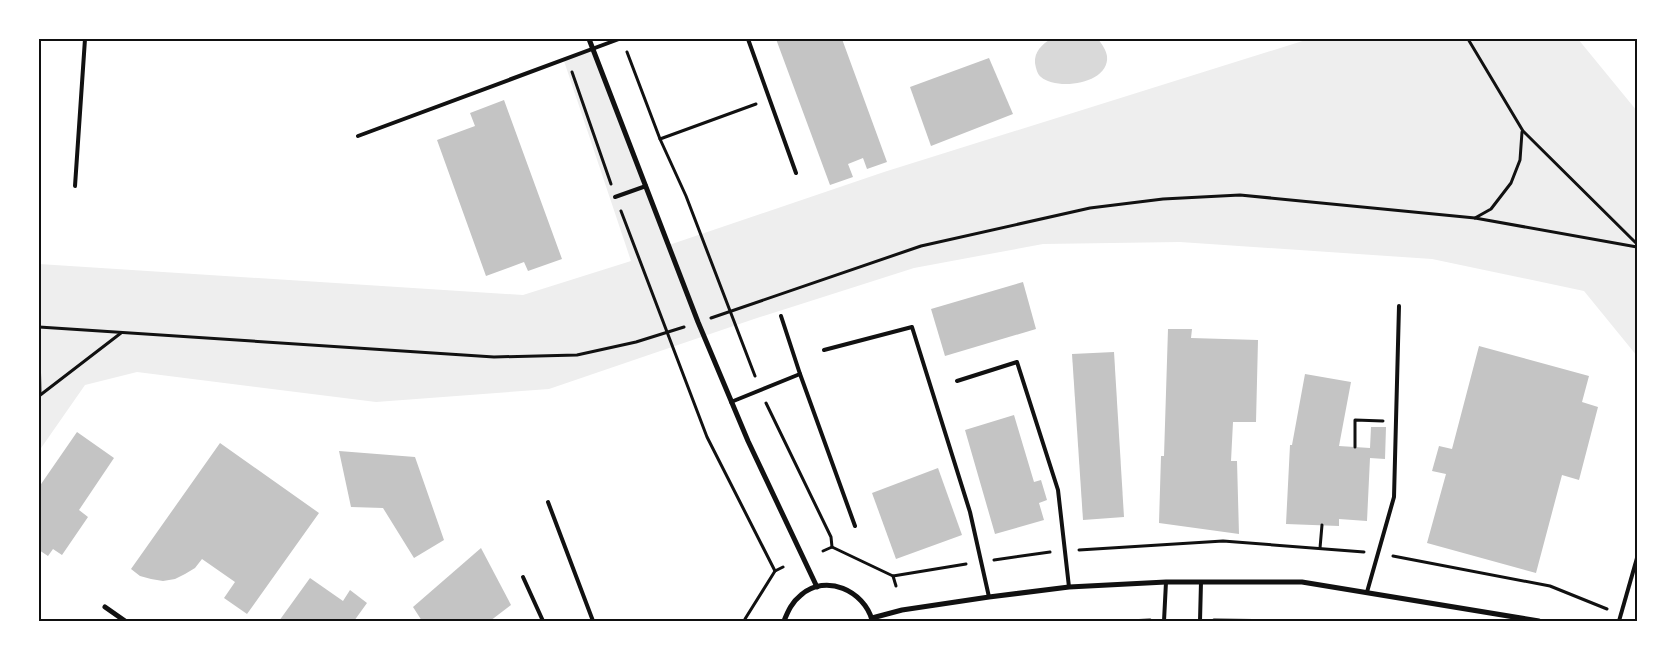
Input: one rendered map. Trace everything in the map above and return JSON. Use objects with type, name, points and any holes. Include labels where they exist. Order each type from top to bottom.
[{"type":"street","points":[[590,39],[698,322],[748,441],[816,587]]},
{"type":"street","points":[[784,621],[790,607],[801,594],[816,587],[834,585],[851,591],[864,602],[872,620],[902,610],[989,597],[1069,587],[1166,582],[1302,582],[1539,621]]},
{"type":"street","points":[[105,607],[125,621]]},
{"type":"lane","points":[[75,186],[84,39]]},
{"type":"lane","points":[[463,39],[498,39]]},
{"type":"lane","points":[[358,136],[619,39]]},
{"type":"lane","points":[[748,39],[796,173]]},
{"type":"lane","points":[[615,197],[646,186]]},
{"type":"lane","points":[[1368,592],[1394,498],[1399,306]]},
{"type":"lane","points":[[781,316],[855,526]]},
{"type":"lane","points":[[824,350],[912,327],[970,512],[989,597]]},
{"type":"lane","points":[[957,381],[1017,362],[1058,490],[1069,587]]},
{"type":"lane","points":[[732,402],[800,374]]},
{"type":"lane","points":[[548,502],[593,621]]},
{"type":"lane","points":[[1619,621],[1637,558]]},
{"type":"lane","points":[[523,577],[543,621]]},
{"type":"lane","points":[[1164,621],[1166,582]]},
{"type":"lane","points":[[1200,621],[1201,582]]},
{"type":"path","points":[[1468,39],[1522,131],[1637,245]]},
{"type":"path","points":[[625,48],[660,139],[686,196],[760,390],[831,537],[832,547]]},
{"type":"path","points":[[568,58],[615,197],[707,437],[775,571]]},
{"type":"path","points":[[660,139],[770,99]]},
{"type":"path","points":[[1475,218],[1491,209],[1511,182],[1520,160],[1522,131]]},
{"type":"path","points":[[719,315],[921,246],[1090,208],[1163,199],[1240,195],[1475,218],[1637,245]]},
{"type":"path","points":[[39,327],[494,357],[577,355],[636,342],[679,328]]},
{"type":"path","points":[[40,395],[122,333]]},
{"type":"path","points":[[39,351],[40,395]]},
{"type":"path","points":[[1355,447],[1355,420],[1396,421]]},
{"type":"path","points":[[1320,548],[1322,525]]},
{"type":"path","points":[[823,551],[832,547],[893,576],[981,561],[1064,550],[1224,541],[1320,548],[1378,553],[1550,586],[1621,615]]},
{"type":"path","points":[[746,621],[745,619],[775,571],[783,568]]},
{"type":"path","points":[[893,576],[896,586]]},
{"type":"shaded area","points":[[1051,39],[1098,39],[1104,47],[1107,56],[1106,66],[1092,79],[1081,82],[1058,84],[1049,81],[1039,74],[1035,59],[1039,49]]},
{"type":"shaded area","points":[[1309,39],[1578,39],[1637,111],[1637,356],[1584,291],[1432,259],[1180,242],[1043,244],[914,268],[754,319],[549,389],[376,402],[137,372],[85,385],[39,451],[39,264],[523,295],[631,261],[563,58],[593,48],[669,245],[884,172]]},
{"type":"building","points":[[776,39],[842,39],[887,162],[867,169],[863,158],[848,164],[853,177],[830,185]]},
{"type":"building","points":[[989,58],[1013,114],[931,146],[910,87]]},
{"type":"building","points":[[504,100],[562,259],[528,271],[524,262],[486,276],[437,140],[475,126],[470,113]]},
{"type":"building","points":[[1023,282],[1036,329],[945,356],[931,309]]},
{"type":"building","points":[[1168,329],[1192,329],[1191,338],[1258,340],[1256,422],[1233,422],[1231,461],[1237,461],[1239,534],[1159,523],[1161,456],[1164,456]]},
{"type":"building","points":[[1479,346],[1589,376],[1582,402],[1598,407],[1579,480],[1562,475],[1536,573],[1427,543],[1446,474],[1432,471],[1439,446],[1452,449]]},
{"type":"building","points":[[1114,352],[1124,517],[1083,520],[1072,354]]},
{"type":"building","points":[[1305,374],[1351,382],[1339,446],[1370,448],[1371,427],[1386,427],[1385,459],[1370,458],[1367,521],[1339,519],[1339,526],[1286,524],[1290,445],[1292,445]]},
{"type":"building","points":[[1014,415],[1034,482],[1041,480],[1047,500],[1039,503],[1044,520],[995,534],[965,430]]},
{"type":"building","points":[[77,432],[114,458],[79,510],[88,517],[62,555],[53,549],[48,556],[39,550],[39,487]]},
{"type":"building","points":[[220,443],[319,513],[247,614],[224,598],[235,582],[202,559],[195,568],[185,574],[175,579],[163,581],[140,576],[131,569]]},
{"type":"building","points":[[339,451],[415,457],[444,540],[414,558],[383,508],[351,507]]},
{"type":"building","points":[[938,468],[962,535],[896,559],[872,493]]},
{"type":"building","points":[[481,548],[511,605],[490,621],[422,621],[413,607]]},
{"type":"building","points":[[310,578],[343,601],[350,590],[367,603],[354,621],[279,621]]}]
